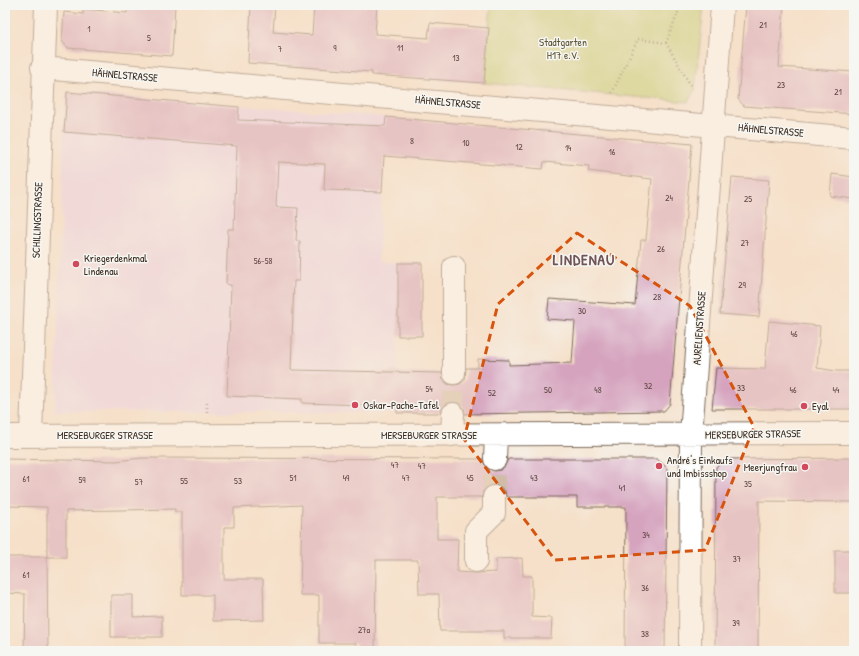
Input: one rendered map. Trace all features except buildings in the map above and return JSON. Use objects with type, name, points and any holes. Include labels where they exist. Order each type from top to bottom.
[{"type":"street","name":"SCHILLINGSTRASSE","points":[[31,435],[42,68],[46,5]]},
{"type":"street","name":"AURELIENSTRASSE","points":[[690,651],[691,435],[722,5]]},
{"type":"street","name":"HÄHNELSTRASSE","points":[[42,68],[854,138]]},
{"type":"street","points":[[454,267],[454,373]]},
{"type":"street","name":"MERSEBURGER STRASSE","points":[[5,436],[452,424],[496,435],[854,433]]},
{"type":"street","points":[[495,459],[496,435]]},
{"type":"street","points":[[476,561],[476,531],[494,512],[494,497]]},
{"type":"path","points":[[666,43],[681,5]]},
{"type":"path","points":[[609,116],[612,95],[638,39],[666,43]]},
{"type":"path","points":[[666,43],[694,91]]},
{"type":"path","points":[[207,402],[207,412]]},
{"type":"highlighted area","points":[[577,233],[690,306],[754,427],[705,550],[555,560],[464,439],[498,304]]},
{"type":"shaded area","points":[[67,92],[386,117],[378,261],[398,263],[397,413],[55,411],[64,135]]},
{"type":"green space","name":"Stadtgarten H17 e.V.","points":[[491,5],[704,5],[695,89],[688,102],[484,83]]},
{"type":"tunnel","points":[[453,414],[454,373]]},
{"type":"tunnel","points":[[494,497],[495,459]]},
{"type":"place","name":"Kriegerdenkmal Lindenau","points":[[76,264]]},
{"type":"place","name":"Oskar-Pache-Tafel","points":[[355,405]]},
{"type":"place","name":"Eyal","points":[[804,406]]},
{"type":"place","name":"André's Einkaufs und Imbissshop","points":[[659,466]]},
{"type":"place","name":"Meerjungfrau","points":[[805,467]]},
{"type":"district","name":"LINDENAU","points":[[584,259]]}]
